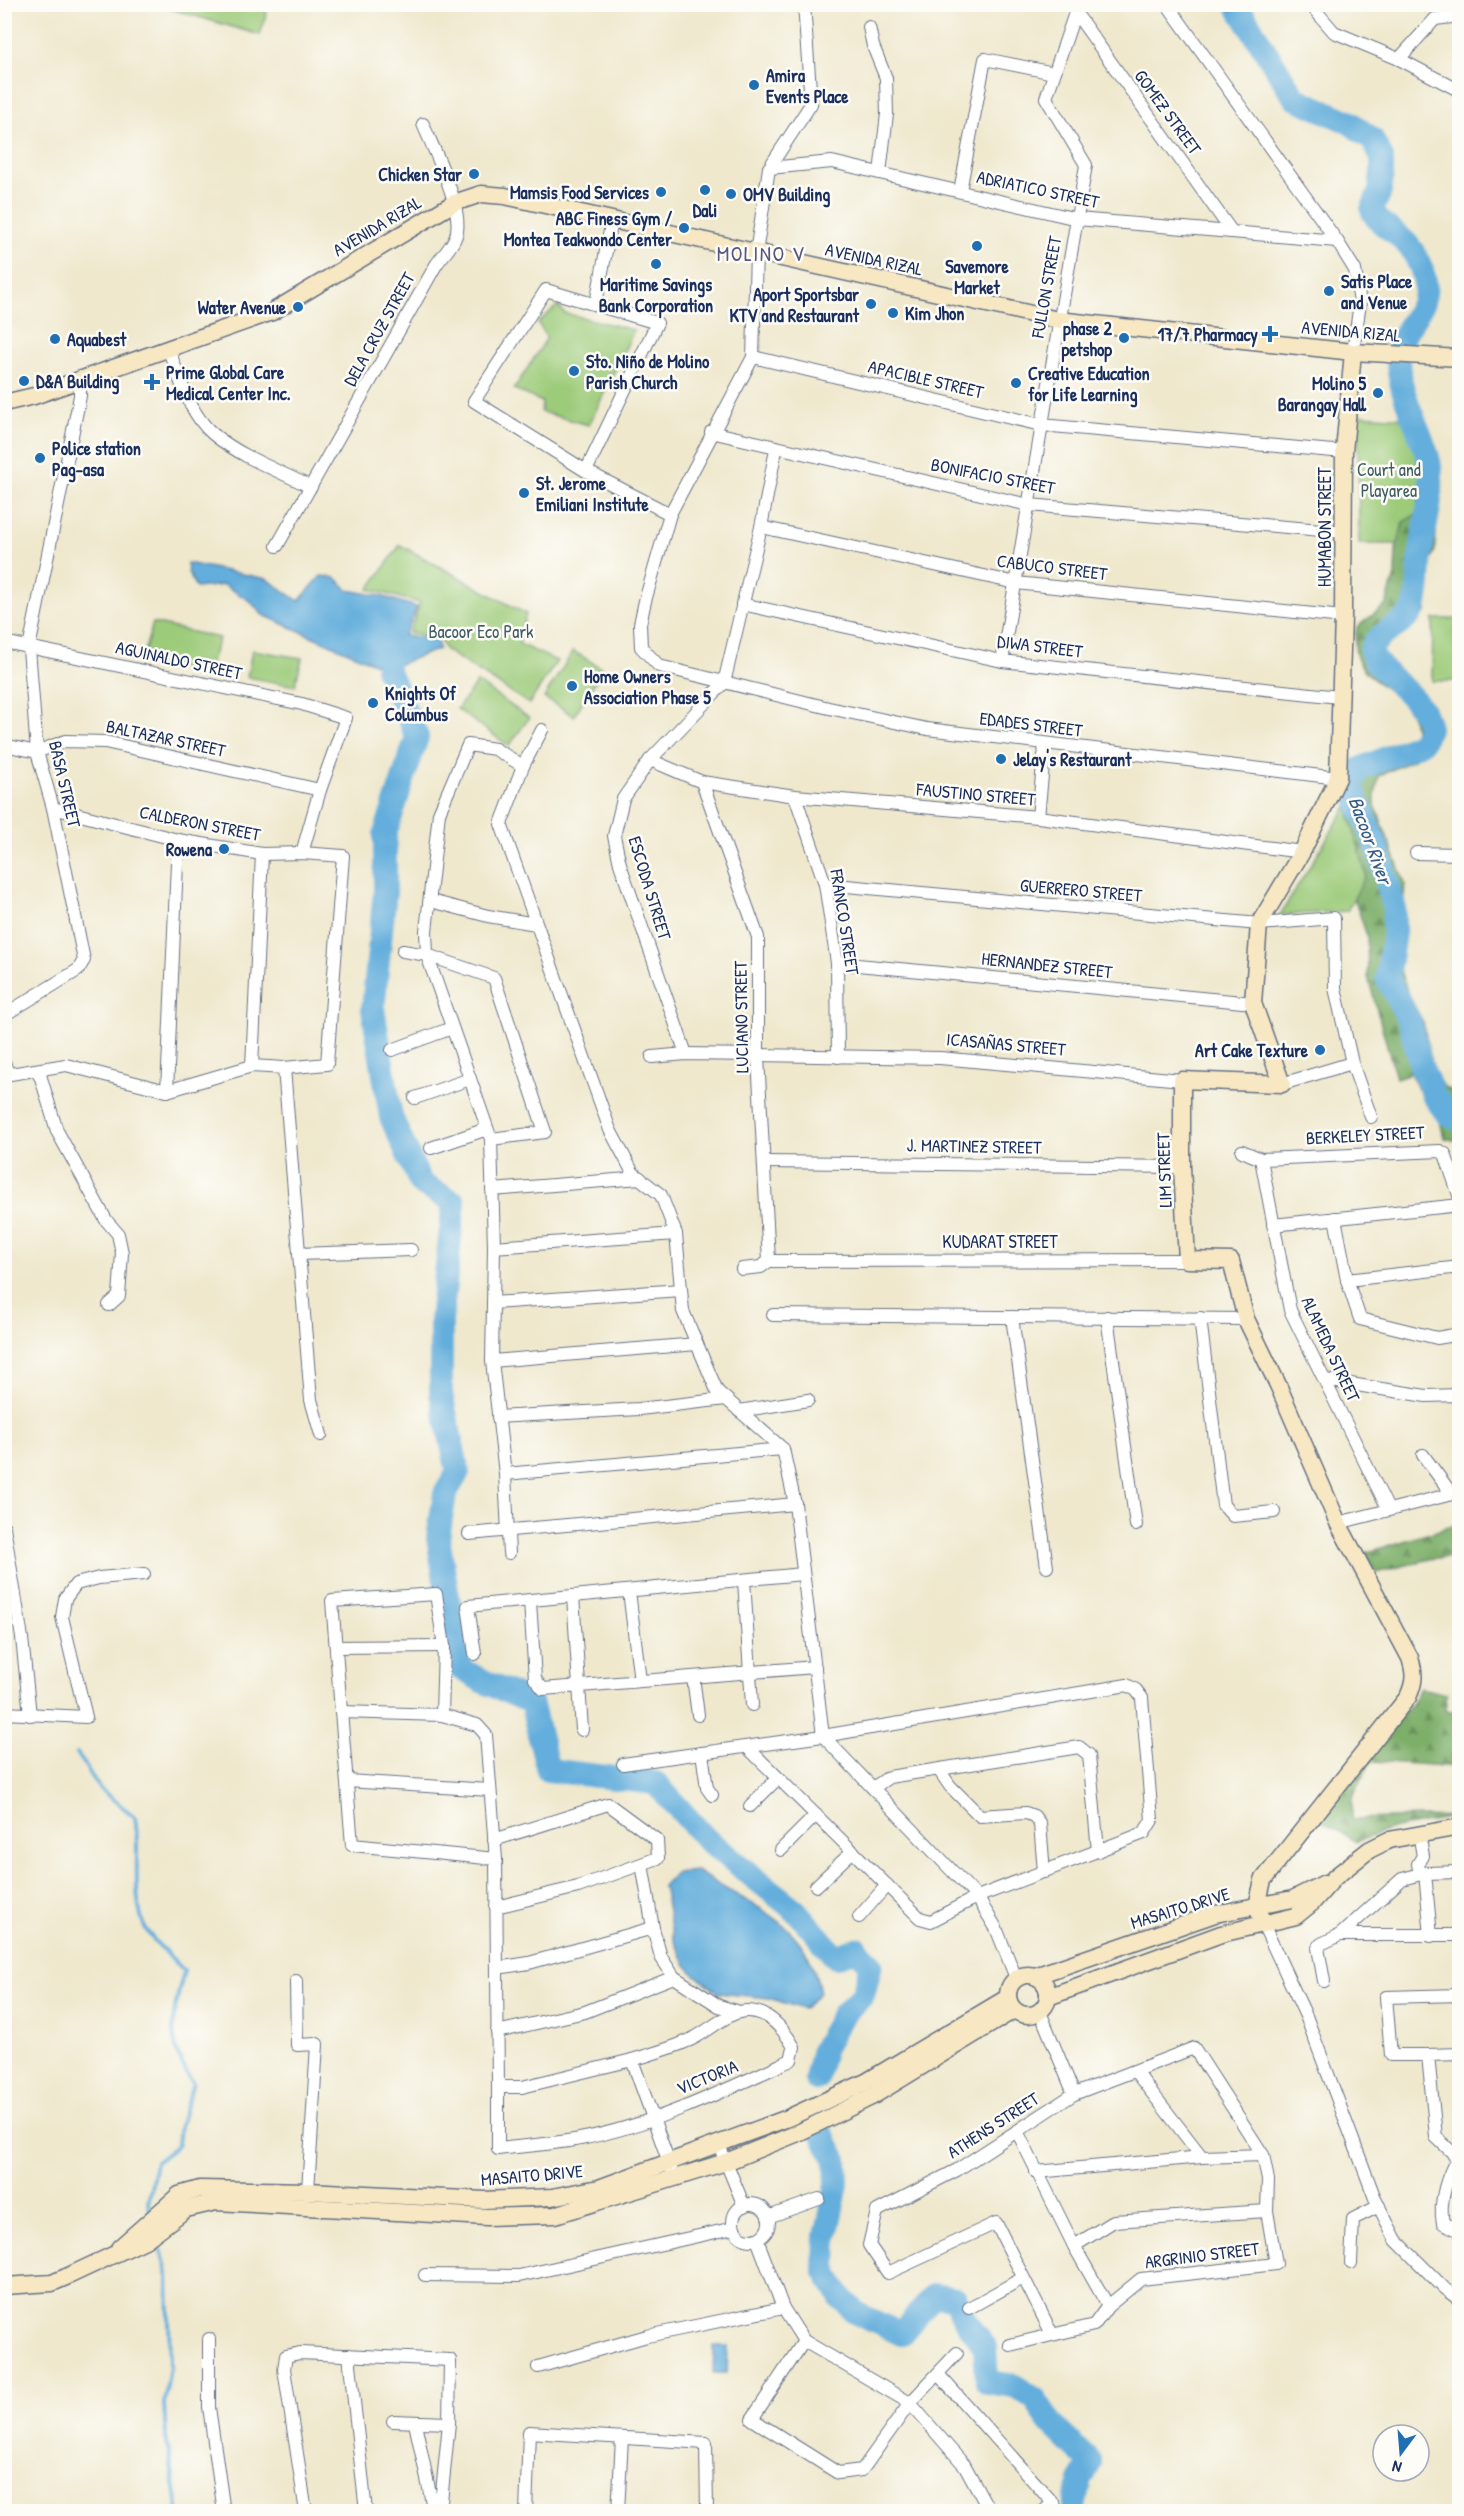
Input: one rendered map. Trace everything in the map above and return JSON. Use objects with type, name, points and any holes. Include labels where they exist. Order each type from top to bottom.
[{"type":"street","points":[[753,357],[756,253],[769,168],[812,104],[804,4]]},
{"type":"street","name":"HUMABON STREET","points":[[1167,4],[1337,241],[1355,270],[1360,303],[1344,452],[1345,532],[1338,778],[1302,852],[1259,924],[1253,1003],[1282,1084]]},
{"type":"street","points":[[1310,4],[1334,32],[1399,59],[1460,91]]},
{"type":"street","name":"FULLON STREET","points":[[1002,661],[1086,165],[1046,98],[1076,8]]},
{"type":"street","name":"GOMEZ STREET","points":[[1076,8],[1232,232]]},
{"type":"street","points":[[1399,59],[1435,19],[1460,16]]},
{"type":"street","points":[[869,27],[886,78],[887,114],[880,173]]},
{"type":"street","points":[[960,191],[985,58],[1054,73]]},
{"type":"street","name":"DELA CRUZ STREET","points":[[277,546],[436,265],[456,238],[459,223],[454,203],[423,124]]},
{"type":"street","name":"ADRIATICO STREET","points":[[769,168],[832,162],[1077,219],[1337,241]]},
{"type":"street","name":"AVENIDA RIZAL","points":[[4,403],[34,396],[272,312],[454,203],[481,194],[505,196],[1058,320],[1353,352],[1460,358]]},
{"type":"street","points":[[596,303],[612,220]]},
{"type":"street","points":[[586,471],[657,323],[546,290],[474,401],[586,471],[670,514]]},
{"type":"street","points":[[168,348],[190,403],[211,433],[244,454],[311,487]]},
{"type":"street","name":"APACIBLE STREET","points":[[753,357],[1041,425],[1344,452]]},
{"type":"street","name":"EDADES STREET","points":[[753,357],[711,432],[670,514],[640,624],[641,647],[659,666],[927,729],[1338,778]]},
{"type":"street","name":"BASA STREET","points":[[4,1015],[78,970],[84,960],[53,808],[37,752],[29,648],[80,396],[80,378]]},
{"type":"street","name":"BONIFACIO STREET","points":[[711,432],[776,449],[1029,505],[1345,532]]},
{"type":"street","points":[[724,683],[761,527],[776,449]]},
{"type":"street","name":"CABUCO STREET","points":[[761,527],[1016,583],[1343,617]]},
{"type":"street","name":"DIWA STREET","points":[[742,604],[1002,661],[1339,698]]},
{"type":"street","name":"AGUINALDO STREET","points":[[4,642],[302,704],[346,718],[320,790]]},
{"type":"street","name":"ESCODA STREET","points":[[686,1053],[620,864],[614,836],[623,799],[650,760],[724,683]]},
{"type":"street","points":[[542,730],[524,766],[501,824],[610,1130],[633,1173],[661,1196],[676,1234],[682,1311],[717,1391],[783,1449],[795,1504],[823,1736],[977,1897],[996,1928],[1016,1978]]},
{"type":"street","name":"BALTAZAR STREET","points":[[37,752],[65,741],[105,742],[320,790]]},
{"type":"street","points":[[1038,817],[1046,744]]},
{"type":"street","points":[[4,745],[37,752]]},
{"type":"street","points":[[510,1553],[505,1474],[492,1361],[494,1247],[489,1134],[427,955],[426,931],[431,901],[438,813],[468,745],[495,749],[524,766]]},
{"type":"street","name":"FAUSTINO STREET","points":[[650,760],[702,782],[795,796],[1038,817],[1302,852]]},
{"type":"street","name":"LUCIANO STREET","points":[[702,782],[758,937],[758,1057],[769,1261]]},
{"type":"street","points":[[302,853],[320,790]]},
{"type":"street","name":"FRANCO STREET","points":[[795,796],[825,884],[837,963],[838,1057]]},
{"type":"street","name":"CALDERON STREET","points":[[53,808],[178,840],[262,854],[302,853],[343,856],[327,1064],[284,1068]]},
{"type":"street","points":[[168,1091],[178,840]]},
{"type":"street","points":[[1416,853],[1460,854]]},
{"type":"street","points":[[252,1066],[262,854]]},
{"type":"street","name":"GUERRERO STREET","points":[[825,884],[1259,924],[1334,918],[1335,987],[1352,1063]]},
{"type":"street","points":[[431,901],[488,916],[536,924]]},
{"type":"street","points":[[403,951],[427,955],[494,978],[545,1132],[489,1134],[431,1148]]},
{"type":"street","name":"HERNANDEZ STREET","points":[[837,963],[1253,1003]]},
{"type":"street","points":[[392,1050],[452,1028]]},
{"type":"street","name":"ICASAÑAS STREET","points":[[652,1057],[686,1053],[758,1057],[940,1058],[1182,1080],[1282,1084],[1352,1063]]},
{"type":"street","points":[[1352,1063],[1371,1117]]},
{"type":"street","points":[[6,1070],[40,1069],[66,1065],[168,1091],[252,1066],[284,1068],[311,1400],[321,1435]]},
{"type":"street","points":[[40,1069],[57,1131],[106,1220],[118,1234],[121,1246],[119,1296],[109,1305]]},
{"type":"street","points":[[416,1098],[470,1079]]},
{"type":"street","name":"LIM STREET","points":[[1182,1080],[1182,1167],[1187,1260]]},
{"type":"street","name":"BERKELEY STREET","points":[[1242,1151],[1261,1159],[1440,1150],[1445,1154],[1460,1198]]},
{"type":"street","name":"ALAMEDA STREET","points":[[1261,1159],[1290,1310],[1388,1509]]},
{"type":"street","name":"J. MARTINEZ STREET","points":[[765,1162],[1182,1167]]},
{"type":"street","points":[[492,1190],[640,1178]]},
{"type":"street","points":[[1273,1225],[1460,1205]]},
{"type":"street","points":[[1335,1218],[1347,1280],[1360,1319],[1437,1338],[1460,1334]]},
{"type":"street","points":[[494,1247],[676,1234]]},
{"type":"street","points":[[299,1254],[411,1250]]},
{"type":"street","name":"KUDARAT STREET","points":[[742,1269],[761,1268],[769,1261],[1231,1261],[1246,1319]]},
{"type":"street","points":[[1347,1280],[1460,1267]]},
{"type":"street","points":[[492,1303],[681,1290]]},
{"type":"street","points":[[773,1315],[1246,1319],[1338,1522],[1410,1658],[1414,1672],[1414,1685],[1408,1697],[1263,1880],[1257,1906],[1263,1924],[1306,2016],[1379,2205],[1396,2240],[1445,2289],[1460,2300]]},
{"type":"street","points":[[1012,1317],[1047,1567]]},
{"type":"street","points":[[1107,1317],[1136,1525]]},
{"type":"street","points":[[1200,1318],[1223,1505],[1233,1516],[1274,1512]]},
{"type":"street","points":[[492,1361],[697,1344]]},
{"type":"street","points":[[1324,1380],[1426,1396],[1460,1395]]},
{"type":"street","points":[[498,1417],[639,1409],[726,1399]]},
{"type":"street","points":[[739,1411],[808,1400]]},
{"type":"street","points":[[505,1474],[783,1449]]},
{"type":"street","points":[[1338,1522],[1455,1492],[1424,1455]]},
{"type":"street","points":[[469,1534],[795,1504]]},
{"type":"street","points":[[4,1527],[22,1638],[30,1715]]},
{"type":"street","points":[[4,1713],[86,1717],[63,1617],[65,1599],[76,1584],[99,1578],[144,1574]]},
{"type":"street","points":[[475,1654],[468,1606],[803,1574]]},
{"type":"street","points":[[744,1580],[752,1705]]},
{"type":"street","points":[[628,1591],[640,1681]]},
{"type":"street","points":[[442,1715],[444,1646],[436,1594],[332,1601],[352,1845],[496,1859]]},
{"type":"street","points":[[573,1596],[582,1730]]},
{"type":"street","points":[[530,1600],[537,1685],[543,1689],[815,1666]]},
{"type":"street","points":[[336,1647],[444,1646]]},
{"type":"street","points":[[693,1677],[698,1715]]},
{"type":"street","points":[[623,1764],[823,1736],[1127,1685],[1136,1690],[1142,1698],[1152,1820],[1144,1833],[977,1897],[931,1921],[920,1918],[747,1747]]},
{"type":"street","points":[[342,1712],[442,1715],[477,1725],[486,1734],[496,1859],[498,2087],[522,2087],[632,2060],[693,2039],[739,2012]]},
{"type":"street","points":[[873,1788],[889,1777],[1079,1747],[1089,1755],[1098,1851]]},
{"type":"street","points":[[702,1753],[706,1788],[712,1795]]},
{"type":"street","points":[[939,1770],[950,1786],[980,1816],[1026,1813],[1034,1816],[1040,1824],[1044,1872]]},
{"type":"street","points":[[750,1806],[778,1778]]},
{"type":"street","points":[[347,1781],[490,1790]]},
{"type":"street","points":[[494,1840],[608,1804],[657,1840],[658,1858],[578,1887],[496,1907]]},
{"type":"street","points":[[781,1850],[816,1815]]},
{"type":"street","name":"MASAITO DRIVE","points":[[1044,2005],[1221,1934],[1296,1916],[1312,1903],[1335,1877],[1368,1850],[1389,1840],[1460,1827]]},
{"type":"street","points":[[1419,1833],[1423,1857],[1418,1864],[1425,1873],[1431,1936]]},
{"type":"street","points":[[816,1886],[853,1851]]},
{"type":"street","points":[[642,1864],[653,1928],[661,1957],[674,1977],[719,2006],[739,2012]]},
{"type":"street","points":[[1324,1981],[1318,1948],[1321,1944],[1340,1935],[1402,1879],[1425,1873],[1460,1872]]},
{"type":"street","name":"MASAITO DRIVE","points":[[1035,1976],[1215,1914],[1293,1899],[1335,1877]]},
{"type":"street","points":[[859,1917],[887,1885]]},
{"type":"street","points":[[497,1968],[529,1963],[653,1928]]},
{"type":"street","points":[[1340,1935],[1460,1935]]},
{"type":"street","points":[[1044,2005],[1024,2015],[1011,2004],[1009,1987],[1016,1978],[1029,1975],[1035,1976],[1046,1985],[1044,2005],[1074,2094]]},
{"type":"street","points":[[497,2032],[585,2012],[674,1977]]},
{"type":"street","points":[[296,1981],[297,2045],[317,2044],[308,2190]]},
{"type":"street","points":[[1460,1995],[1386,1997],[1391,2055],[1460,2054]]},
{"type":"street","name":"MASAITO DRIVE","points":[[162,2218],[186,2209],[216,2202],[487,2217],[555,2215],[672,2170],[719,2145],[788,2118],[866,2082],[1011,2004]]},
{"type":"street","name":"MASAITO DRIVE","points":[[4,2286],[52,2283],[87,2269],[140,2236],[162,2218],[178,2195],[200,2189],[308,2190],[484,2200],[552,2197],[672,2170],[726,2162],[798,2133],[873,2096],[1011,2004]]},
{"type":"street","name":"VICTORIA","points":[[498,2087],[498,2149],[581,2139],[653,2117],[791,2060],[794,2047],[783,2027],[758,2013],[739,2012]]},
{"type":"street","name":"ATHENS STREET","points":[[1023,2278],[996,2223],[888,2273],[869,2245],[877,2211],[957,2169],[1074,2094],[1194,2048],[1263,2155]]},
{"type":"street","points":[[1428,2055],[1436,2137],[1458,2156],[1446,2183],[1441,2214],[1443,2223],[1460,2231]]},
{"type":"street","points":[[632,2060],[672,2170]]},
{"type":"street","points":[[1135,2071],[1202,2157]]},
{"type":"street","points":[[1017,2131],[1074,2246],[1108,2306]]},
{"type":"street","points":[[719,2145],[744,2206]]},
{"type":"street","points":[[1036,2172],[1202,2157],[1263,2155],[1268,2180],[1268,2211],[1114,2221],[1074,2246]]},
{"type":"street","points":[[768,2217],[819,2199]]},
{"type":"street","points":[[1351,2263],[1353,2219],[1379,2205]]},
{"type":"street","points":[[744,2206],[758,2206],[768,2217],[767,2230],[757,2239],[743,2238],[734,2228],[735,2215],[744,2206]]},
{"type":"street","name":"ARGRINIO STREET","points":[[1010,2345],[1094,2325],[1108,2306],[1141,2279],[1276,2264],[1268,2211]]},
{"type":"street","points":[[425,2275],[519,2276],[734,2228]]},
{"type":"street","points":[[757,2239],[783,2308],[804,2342],[910,2403],[965,2466],[990,2511]]},
{"type":"street","points":[[969,2308],[1023,2278],[1052,2334]]},
{"type":"street","points":[[538,2367],[647,2336],[783,2308]]},
{"type":"street","points":[[209,2339],[209,2407],[225,2511]]},
{"type":"street","points":[[804,2342],[752,2420],[838,2473],[862,2469],[910,2403],[957,2353]]},
{"type":"street","points":[[306,2511],[284,2369],[286,2356],[300,2353],[450,2360],[449,2423],[440,2511]]},
{"type":"street","points":[[349,2355],[366,2511]]},
{"type":"street","points":[[938,2374],[1054,2507],[1043,2511]]},
{"type":"street","points":[[393,2421],[449,2423]]},
{"type":"street","points":[[415,2423],[434,2511]]},
{"type":"street","points":[[526,2511],[529,2433],[706,2443],[706,2511]]},
{"type":"street","points":[[618,2511],[622,2438]]},
{"type":"green space","points":[[172,4],[269,5],[260,35],[171,9]]},
{"type":"green space","points":[[558,305],[564,313],[634,330],[589,425],[541,412],[542,402],[514,389],[547,338],[538,323]]},
{"type":"green space","points":[[1392,363],[1403,363],[1439,473],[1435,550],[1429,566],[1426,612],[1419,620],[1380,643],[1380,656],[1434,713],[1438,721],[1439,733],[1425,751],[1414,759],[1379,776],[1375,805],[1405,884],[1398,965],[1409,996],[1423,1022],[1434,1075],[1444,1087],[1459,1095],[1459,1141],[1444,1138],[1438,1112],[1418,1089],[1411,1073],[1396,1078],[1368,977],[1367,936],[1354,897],[1366,875],[1347,806],[1346,770],[1363,756],[1415,737],[1414,723],[1410,713],[1403,703],[1367,673],[1358,660],[1355,646],[1357,627],[1386,605],[1395,575],[1396,549],[1419,467]]},
{"type":"green space","name":"Court and Playarea","points":[[1358,415],[1406,418],[1421,466],[1417,514],[1403,522],[1398,544],[1359,544]]},
{"type":"green space","name":"Bacoor Eco Park","points":[[400,545],[526,614],[519,644],[557,661],[529,704],[445,650],[439,637],[409,633],[420,603],[369,589]]},
{"type":"green space","points":[[1433,619],[1459,619],[1459,681],[1432,681]]},
{"type":"green space","points":[[153,623],[219,638],[207,673],[142,659]]},
{"type":"green space","points":[[252,650],[302,658],[295,686],[247,677]]},
{"type":"green space","name":"Home Owners Association Phase 5","points":[[573,651],[603,669],[574,716],[544,698]]},
{"type":"green space","points":[[477,682],[529,718],[509,746],[457,709]]},
{"type":"green space","points":[[1347,806],[1366,875],[1347,911],[1280,915]]},
{"type":"green space","points":[[1459,1524],[1459,1557],[1434,1558],[1375,1573],[1365,1553]]},
{"type":"green space","points":[[1420,1688],[1447,1694],[1445,1710],[1459,1712],[1459,1767],[1372,1761],[1354,1796],[1353,1819],[1458,1816],[1391,1829],[1357,1842],[1318,1819],[1412,1703]]},
{"type":"water","points":[[187,563],[267,579],[299,601],[321,576],[336,578],[348,590],[381,596],[417,607],[404,636],[436,638],[439,649],[387,669],[263,615],[250,601],[224,585],[196,588],[188,572]]},
{"type":"water","points":[[697,1871],[774,1918],[790,1931],[803,1947],[813,1967],[820,1993],[803,2009],[769,1998],[719,1993],[695,1975],[686,1965],[673,1938],[663,1886],[675,1873]]},
{"type":"water","points":[[714,2346],[728,2346],[727,2373],[713,2373]]},
{"type":"waterway","name":"Bacoor River","points":[[1236,4],[1295,98],[1349,122],[1372,139],[1382,158],[1380,191],[1372,210],[1378,220],[1410,248],[1419,262],[1424,277],[1426,289],[1424,299],[1404,335],[1398,356],[1401,383],[1425,448],[1431,473],[1431,495],[1420,559],[1418,593],[1411,613],[1380,637],[1371,650],[1382,668],[1418,705],[1429,728],[1421,743],[1358,770],[1351,786],[1377,846],[1394,906],[1394,932],[1387,978],[1410,1022],[1421,1066],[1434,1096],[1447,1114],[1460,1121]]},
{"type":"waterway","points":[[387,669],[417,737],[385,834],[385,892],[373,1009],[391,1117],[421,1184],[454,1202],[441,1320],[441,1394],[458,1472],[445,1494],[438,1538],[460,1668],[482,1681],[531,1702],[548,1770],[656,1783],[707,1840],[796,1911],[836,1957],[857,1949],[871,1964],[863,1995],[843,2014],[823,2049],[816,2079]]},
{"type":"waterway","points":[[77,1753],[100,1789],[135,1817],[137,1889],[141,1917],[149,1934],[184,1971],[174,2016],[174,2041],[184,2068],[193,2083],[180,2125],[178,2145],[156,2162],[148,2203],[151,2214]]},
{"type":"waterway","points":[[823,2136],[836,2160],[837,2184],[826,2236],[825,2270],[840,2297],[856,2313],[901,2334],[934,2295],[956,2299],[961,2313],[985,2347],[987,2382],[1015,2386],[1035,2399],[1053,2426],[1091,2463],[1080,2481],[1074,2512]]},
{"type":"waterway","points":[[157,2235],[168,2276],[170,2367],[164,2404],[166,2436],[179,2512]]},
{"type":"place","name":"Amira Events Place","points":[[754,85]]},
{"type":"place","name":"Chicken Star","points":[[474,174]]},
{"type":"place","name":"Dali","points":[[705,190]]},
{"type":"place","name":"Mamsis Food Services","points":[[661,192]]},
{"type":"place","name":"OMV Building","points":[[731,194]]},
{"type":"place","name":"ABC Finess Gym / Montea Teakwondo Center","points":[[684,228]]},
{"type":"place","name":"Savemore Market","points":[[977,246]]},
{"type":"place","name":"Maritime Savings Bank Corporation","points":[[656,264]]},
{"type":"place","name":"Satis Place and Venue","points":[[1329,291]]},
{"type":"place","name":"Aport Sportsbar KTV and Restaurant","points":[[871,304]]},
{"type":"place","name":"Water Avenue","points":[[298,307]]},
{"type":"place","name":"Kim Jhon","points":[[893,313]]},
{"type":"place","name":"17/7 Pharmacy","points":[[1270,334]]},
{"type":"place","name":"phase 2 petshop","points":[[1124,338]]},
{"type":"place","name":"Aquabest","points":[[55,339]]},
{"type":"place","name":"Sto. Niño de Molino Parish Church","points":[[574,371]]},
{"type":"place","name":"D&A Building","points":[[24,381]]},
{"type":"place","name":"Prime Global Care Medical Center Inc.","points":[[152,382]]},
{"type":"place","name":"Creative Education for Life Learning","points":[[1016,383]]},
{"type":"place","name":"Molino 5 Barangay Hall","points":[[1378,393]]},
{"type":"place","name":"Police station Pag-asa","points":[[40,458]]},
{"type":"place","name":"St. Jerome Emiliani Institute","points":[[524,493]]},
{"type":"place","name":"Home Owners Association Phase 5","points":[[572,686]]},
{"type":"place","name":"Knights Of Columbus","points":[[373,703]]},
{"type":"place","name":"Jelay's Restaurant","points":[[1001,759]]},
{"type":"place","name":"Rowena","points":[[224,849]]},
{"type":"place","name":"Art Cake Texture","points":[[1320,1050]]},
{"type":"district","name":"MOLINO V","points":[[761,253]]}]
